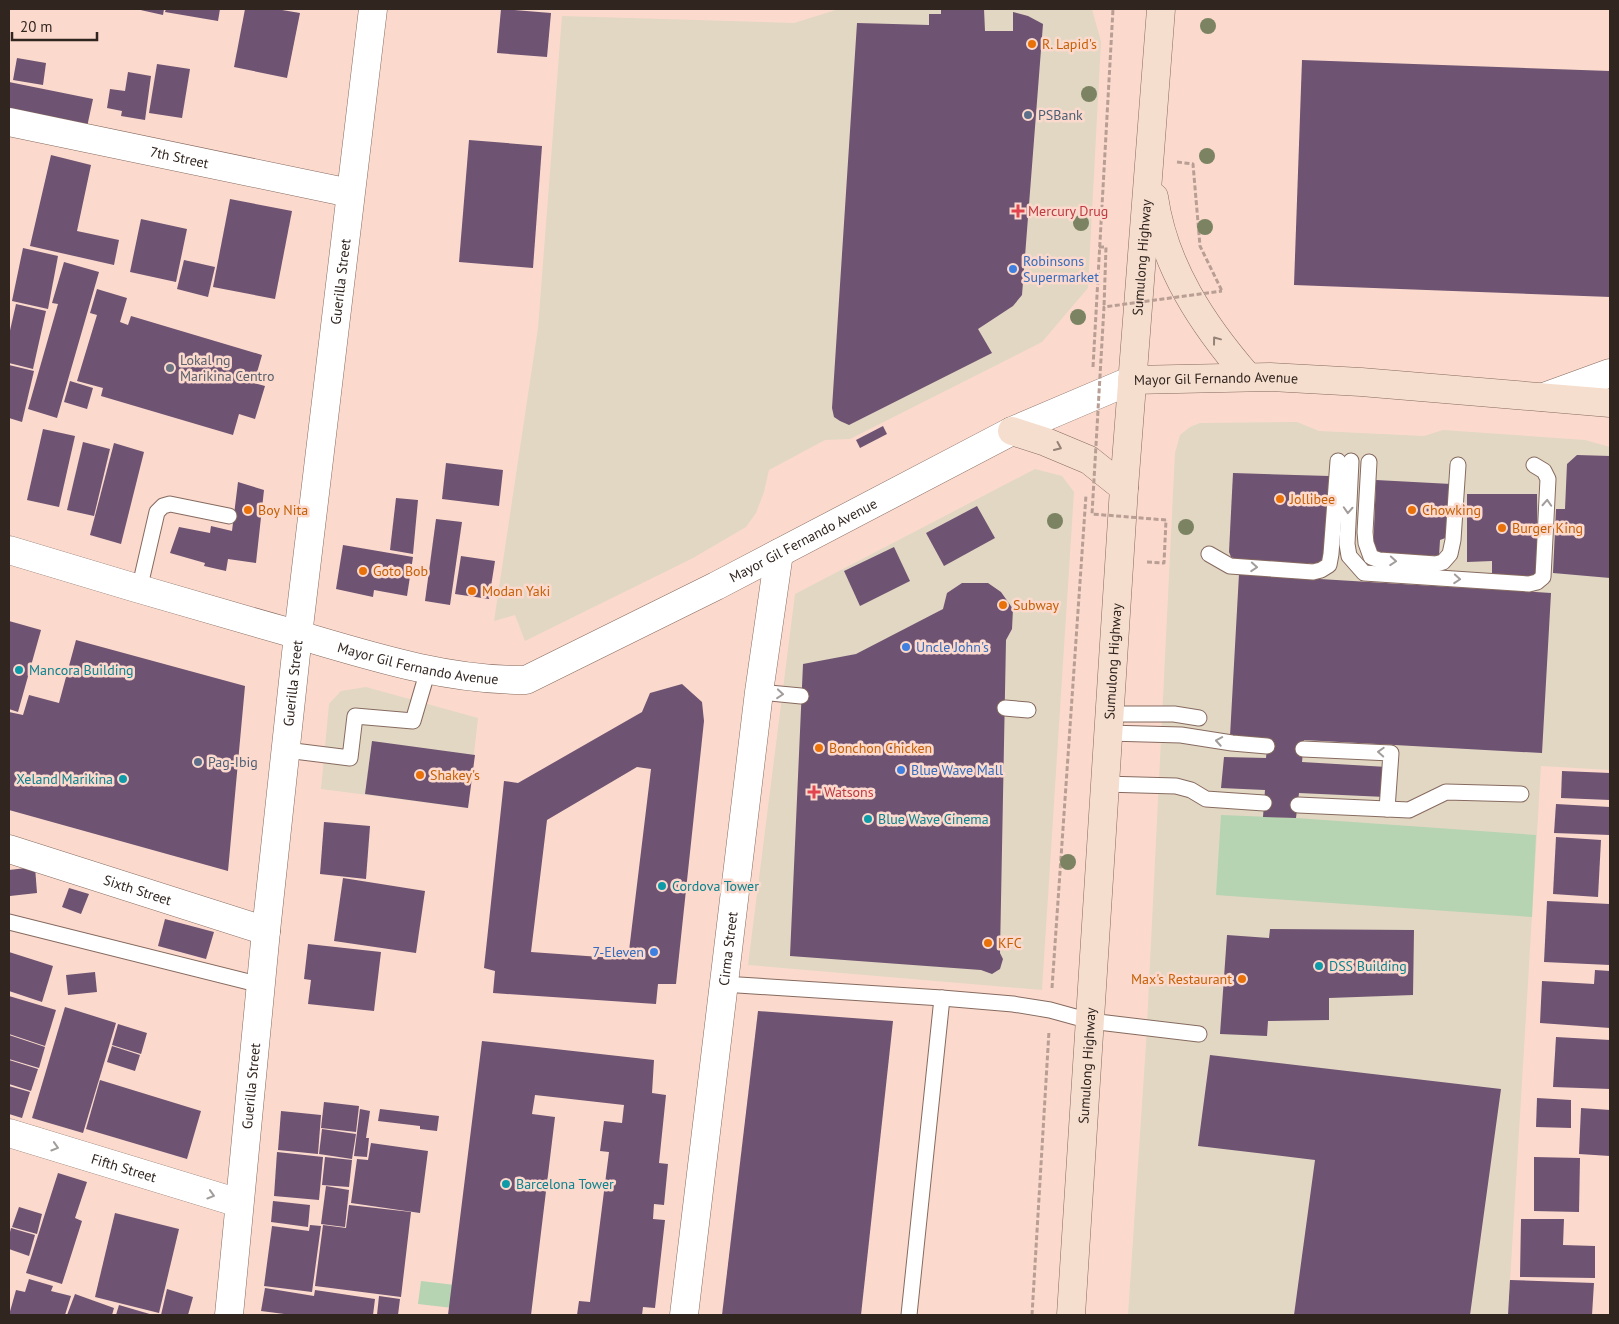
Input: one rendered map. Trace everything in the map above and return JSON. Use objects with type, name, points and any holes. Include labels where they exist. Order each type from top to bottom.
[{"type":"main road","name":"Sumulong Highway","points":[[1071,1315],[1124,488],[1161,9]]},
{"type":"main road","points":[[1149,159],[1156,212],[1170,255],[1186,293],[1206,326],[1248,377]]},
{"type":"main road","name":"Mayor Gil Fernando Avenue","points":[[1132,380],[1248,377],[1361,382],[1610,403]]},
{"type":"main road","points":[[1012,431],[1046,442],[1089,460],[1124,488]]},
{"type":"street","name":"Guerilla Street","points":[[228,1315],[266,931],[298,635],[366,52],[373,9]]},
{"type":"street","name":"7th Street","points":[[9,122],[350,193]]},
{"type":"street","points":[[1544,397],[1610,373]]},
{"type":"street","name":"Mayor Gil Fernando Avenue","points":[[9,550],[139,590],[375,657],[428,670],[497,680],[526,680],[779,553],[1012,431],[1132,380]]},
{"type":"street","name":"Cirma Street","points":[[684,1315],[722,984],[759,692],[779,553]]},
{"type":"street","name":"Sixth Street","points":[[9,850],[266,931]]},
{"type":"street","name":"Fifth Street","points":[[9,1133],[239,1203]]},
{"type":"lane","points":[[1209,554],[1230,566],[1313,572],[1329,565],[1344,461],[1346,544],[1349,556],[1364,573],[1529,584],[1537,582],[1543,576],[1548,479],[1544,470],[1534,466]]},
{"type":"lane","points":[[1369,462],[1365,532],[1371,558],[1436,564],[1443,562],[1450,554],[1453,540],[1458,465]]},
{"type":"lane","points":[[139,590],[157,512],[160,509],[170,504],[230,516]]},
{"type":"lane","points":[[286,750],[350,758],[355,716],[413,722],[428,670]]},
{"type":"lane","points":[[759,692],[801,696]]},
{"type":"lane","points":[[1005,708],[1028,710]]},
{"type":"lane","points":[[1109,724],[1174,714],[1199,718]]},
{"type":"lane","points":[[1109,724],[1232,743],[1267,746]]},
{"type":"lane","points":[[1303,749],[1391,753],[1387,809]]},
{"type":"lane","points":[[1104,784],[1176,786],[1191,790],[1206,799],[1264,803]]},
{"type":"lane","points":[[1298,805],[1409,810],[1446,792],[1521,794]]},
{"type":"lane","points":[[9,922],[261,985]]},
{"type":"lane","points":[[722,984],[1013,1004],[1050,1010],[1090,1021],[1199,1034]]},
{"type":"lane","points":[[909,1315],[942,998]]},
{"type":"path","points":[[1113,9],[1099,246],[1106,247],[1092,514],[1166,520],[1164,564]]},
{"type":"path","points":[[1104,307],[1222,292],[1200,246],[1193,164],[1149,159]]},
{"type":"path","points":[[1032,1315],[1050,1010],[1081,574],[1089,575]]},
{"type":"shaded area","points":[[839,9],[1092,9],[1101,42],[1088,288],[1042,342],[850,439],[825,440],[769,470],[764,492],[756,513],[746,527],[693,558],[525,641],[515,615],[494,621],[538,328],[562,16],[794,23]]},
{"type":"shaded area","points":[[1297,422],[1319,431],[1424,436],[1443,430],[1585,440],[1610,447],[1610,770],[1541,766],[1508,1315],[1128,1315],[1146,1044],[1175,453],[1180,435],[1190,427],[1200,423]]},
{"type":"shaded area","points":[[1035,469],[1062,476],[1074,492],[1042,990],[748,965],[795,594]]},
{"type":"shaded area","points":[[366,687],[478,718],[468,808],[321,789],[329,704],[341,691]]},
{"type":"green space","points":[[1221,815],[1296,818],[1536,835],[1532,917],[1216,895]]},
{"type":"green space","points":[[421,1281],[472,1287],[470,1310],[418,1304]]},
{"type":"building","points":[[136,9],[164,9],[163,15]]},
{"type":"building","points":[[166,9],[220,9],[218,21],[165,12]]},
{"type":"building","points":[[245,9],[276,9],[300,13],[287,78],[234,67]]},
{"type":"building","points":[[501,9],[551,13],[547,57],[497,53]]},
{"type":"building","points":[[984,9],[985,31],[1013,31],[1013,12],[1028,16],[1043,24],[1022,295],[1013,306],[978,329],[992,353],[849,425],[834,417],[832,408],[857,23],[929,25],[929,14],[941,14],[941,10]]},
{"type":"building","points":[[17,58],[46,63],[43,85],[13,80]]},
{"type":"building","points":[[1302,60],[1610,71],[1610,297],[1294,285]]},
{"type":"building","points":[[157,64],[190,69],[182,118],[149,113]]},
{"type":"building","points":[[128,72],[151,76],[145,120],[121,116],[122,111],[107,108],[110,89],[125,91]]},
{"type":"building","points":[[9,82],[93,99],[87,127],[9,111]]},
{"type":"building","points":[[469,140],[542,146],[533,268],[459,262]]},
{"type":"building","points":[[51,155],[91,165],[77,231],[119,240],[114,265],[30,246]]},
{"type":"building","points":[[230,199],[292,211],[275,299],[213,287]]},
{"type":"building","points":[[141,219],[187,229],[176,282],[130,272]]},
{"type":"building","points":[[23,248],[58,256],[48,309],[12,301]]},
{"type":"building","points":[[184,260],[215,267],[208,297],[177,289]]},
{"type":"building","points":[[64,262],[99,272],[57,418],[28,409],[58,304],[52,303]]},
{"type":"building","name":"Lokal ng Marikina Centro","points":[[97,289],[127,298],[120,322],[128,325],[131,316],[262,355],[254,383],[265,386],[255,419],[239,414],[233,435],[101,396],[103,388],[77,381],[97,315],[90,313]]},
{"type":"building","points":[[16,304],[46,311],[33,369],[9,363],[9,335]]},
{"type":"building","points":[[9,365],[34,371],[22,422],[9,418]]},
{"type":"building","points":[[70,381],[93,388],[87,409],[64,402]]},
{"type":"building","points":[[883,426],[887,434],[860,448],[856,440]]},
{"type":"building","points":[[43,429],[75,436],[59,507],[27,500]]},
{"type":"building","points":[[83,442],[110,449],[94,516],[67,510]]},
{"type":"building","points":[[114,443],[144,452],[121,544],[90,535]]},
{"type":"building","points":[[1577,455],[1610,456],[1610,578],[1553,573],[1556,509],[1565,509],[1567,464]]},
{"type":"building","points":[[446,463],[503,470],[499,506],[442,499]]},
{"type":"building","points":[[1233,473],[1329,476],[1324,564],[1241,561],[1231,557],[1229,552]]},
{"type":"building","name":"Chowking","points":[[1376,480],[1451,484],[1448,537],[1440,540],[1439,556],[1373,553]]},
{"type":"building","points":[[238,482],[264,490],[256,563],[228,559],[226,571],[204,566],[205,563],[170,553],[179,527],[210,533],[211,526],[232,531]]},
{"type":"building","name":"Burger King","points":[[1467,494],[1537,494],[1538,576],[1492,576],[1492,561],[1467,562]]},
{"type":"building","points":[[396,498],[418,500],[413,554],[390,550]]},
{"type":"building","points":[[977,506],[995,538],[944,566],[926,533]]},
{"type":"building","points":[[436,519],[462,522],[450,605],[425,601]]},
{"type":"building","name":"Goto Bob","points":[[343,545],[413,557],[407,596],[374,590],[373,597],[336,589]]},
{"type":"building","points":[[894,547],[910,581],[860,606],[844,571]]},
{"type":"building","points":[[461,556],[495,561],[489,599],[455,594]]},
{"type":"building","points":[[1239,574],[1551,593],[1542,753],[1304,740],[1302,762],[1387,767],[1385,797],[1299,793],[1296,818],[1263,817],[1265,790],[1221,788],[1224,757],[1266,758],[1268,738],[1230,736]]},
{"type":"building","name":"Blue Wave Mall","points":[[962,583],[988,583],[1001,592],[1013,609],[1012,629],[1006,640],[1000,953],[1003,959],[1000,969],[992,974],[981,970],[790,956],[803,664],[856,654],[943,609],[947,593]]},
{"type":"building","name":"Mancora Building","points":[[9,621],[41,630],[18,712],[9,709]]},
{"type":"building","name":"Xeland Marikina","points":[[76,640],[245,686],[228,871],[9,810],[9,712],[23,715],[29,695],[59,703]]},
{"type":"building","name":"Cordova Tower","points":[[682,684],[702,702],[704,721],[676,984],[658,984],[656,1004],[493,993],[495,971],[484,968],[504,781],[518,783],[642,712],[650,693]],"holes":[[[637,767],[651,769],[628,959],[531,952],[547,820]]]},
{"type":"building","name":"Shakey's","points":[[372,741],[475,755],[468,808],[365,794]]},
{"type":"building","points":[[1562,771],[1610,773],[1610,800],[1561,798]]},
{"type":"building","points":[[1556,804],[1610,807],[1610,835],[1554,833]]},
{"type":"building","points":[[324,822],[370,826],[366,879],[320,874]]},
{"type":"building","points":[[1556,837],[1601,840],[1598,897],[1553,894]]},
{"type":"building","points":[[35,867],[37,893],[10,896],[9,870]]},
{"type":"building","points":[[343,878],[425,891],[416,953],[334,941]]},
{"type":"building","points":[[69,888],[89,894],[81,914],[62,907]]},
{"type":"building","points":[[1547,901],[1610,904],[1610,965],[1544,962]]},
{"type":"building","points":[[165,919],[214,932],[206,959],[158,946]]},
{"type":"building","name":"DSS Building","points":[[1270,929],[1414,930],[1413,995],[1329,998],[1329,1020],[1268,1021],[1267,1036],[1220,1034],[1227,935],[1269,938]]},
{"type":"building","points":[[308,944],[381,952],[374,1011],[308,1004],[311,980],[304,979]]},
{"type":"building","points":[[9,952],[53,966],[42,1002],[9,991]]},
{"type":"building","points":[[1595,970],[1610,971],[1610,1028],[1540,1023],[1542,981],[1594,984]]},
{"type":"building","points":[[95,972],[97,992],[68,995],[66,975]]},
{"type":"building","points":[[9,996],[56,1010],[45,1046],[9,1034]]},
{"type":"building","points":[[65,1007],[116,1023],[83,1133],[32,1118]]},
{"type":"building","points":[[758,1011],[893,1021],[861,1315],[722,1315]]},
{"type":"building","points":[[118,1024],[147,1033],[141,1054],[112,1045]]},
{"type":"building","points":[[9,1035],[45,1047],[39,1068],[9,1059]]},
{"type":"building","points":[[1556,1037],[1610,1040],[1610,1089],[1553,1087]]},
{"type":"building","name":"Barcelona Tower","points":[[482,1041],[654,1060],[652,1093],[666,1095],[659,1163],[668,1164],[664,1205],[654,1204],[653,1219],[665,1220],[655,1308],[643,1307],[642,1315],[577,1315],[579,1301],[590,1302],[609,1152],[600,1151],[604,1121],[622,1123],[624,1105],[535,1095],[532,1114],[555,1117],[531,1315],[448,1315]]},
{"type":"building","points":[[112,1046],[140,1055],[135,1071],[107,1062]]},
{"type":"building","points":[[1210,1055],[1501,1089],[1470,1315],[1294,1315],[1315,1160],[1198,1146]]},
{"type":"building","points":[[9,1060],[38,1069],[31,1091],[9,1084]]},
{"type":"building","points":[[100,1080],[201,1111],[187,1159],[86,1129]]},
{"type":"building","points":[[9,1086],[30,1092],[22,1118],[9,1114]]},
{"type":"building","points":[[1537,1098],[1571,1100],[1571,1128],[1536,1127]]},
{"type":"building","points":[[324,1102],[359,1106],[356,1132],[321,1128]]},
{"type":"building","points":[[1581,1108],[1610,1110],[1610,1156],[1579,1154]]},
{"type":"building","points":[[360,1109],[370,1111],[366,1138],[369,1138],[367,1157],[354,1156]]},
{"type":"building","points":[[380,1109],[439,1116],[437,1131],[420,1129],[420,1126],[378,1121]]},
{"type":"building","points":[[281,1111],[321,1115],[318,1154],[278,1150]]},
{"type":"building","points":[[322,1129],[356,1134],[352,1159],[319,1154]]},
{"type":"building","points":[[371,1143],[428,1151],[420,1213],[351,1203],[357,1159],[368,1160]]},
{"type":"building","points":[[277,1152],[323,1157],[319,1200],[274,1196]]},
{"type":"building","points":[[325,1157],[352,1160],[349,1187],[322,1185]]},
{"type":"building","points":[[1534,1157],[1580,1158],[1579,1212],[1534,1211]]},
{"type":"building","points":[[58,1173],[87,1182],[75,1218],[82,1221],[62,1284],[26,1273]]},
{"type":"building","points":[[326,1186],[349,1190],[345,1227],[321,1224]]},
{"type":"building","points":[[273,1201],[310,1205],[308,1227],[271,1222]]},
{"type":"building","points":[[349,1205],[411,1212],[401,1297],[315,1286],[323,1225],[346,1228]]},
{"type":"building","points":[[19,1207],[42,1214],[37,1234],[12,1227]]},
{"type":"building","points":[[115,1213],[179,1229],[159,1313],[95,1297]]},
{"type":"building","points":[[1521,1219],[1564,1219],[1563,1245],[1595,1246],[1595,1278],[1520,1277]]},
{"type":"building","points":[[310,1225],[321,1226],[312,1292],[264,1286],[272,1226],[309,1231]]},
{"type":"building","points":[[11,1228],[35,1235],[29,1256],[9,1249]]},
{"type":"building","points":[[29,1279],[53,1286],[51,1291],[71,1296],[65,1315],[9,1315],[16,1290],[25,1292]]},
{"type":"building","points":[[1510,1280],[1594,1283],[1592,1315],[1508,1315]]},
{"type":"building","points":[[265,1288],[314,1296],[315,1290],[375,1299],[373,1315],[292,1315],[261,1311]]},
{"type":"building","points":[[167,1289],[193,1297],[188,1315],[161,1315]]},
{"type":"building","points":[[75,1294],[114,1308],[112,1315],[67,1315]]},
{"type":"building","points":[[379,1296],[400,1299],[398,1315],[377,1315]]},
{"type":"building","points":[[119,1305],[153,1315],[116,1315]]},
{"type":"place","name":"R. Lapid's","points":[[1032,44]]},
{"type":"place","name":"PSBank","points":[[1028,115]]},
{"type":"place","name":"Mercury Drug","points":[[1018,211]]},
{"type":"place","name":"Robinsons Supermarket","points":[[1013,269]]},
{"type":"place","name":"Lokal ng Marikina Centro","points":[[170,368]]},
{"type":"place","name":"Jollibee","points":[[1280,499]]},
{"type":"place","name":"Boy Nita","points":[[248,510]]},
{"type":"place","name":"Chowking","points":[[1412,510]]},
{"type":"place","name":"Burger King","points":[[1502,528]]},
{"type":"place","name":"Goto Bob","points":[[363,571]]},
{"type":"place","name":"Modan Yaki","points":[[472,591]]},
{"type":"place","name":"Subway","points":[[1003,605]]},
{"type":"place","name":"Uncle John's","points":[[906,647]]},
{"type":"place","name":"Mancora Building","points":[[19,670]]},
{"type":"place","name":"Bonchon Chicken","points":[[819,748]]},
{"type":"place","name":"Pag-Ibig","points":[[198,762]]},
{"type":"place","name":"Blue Wave Mall","points":[[901,770]]},
{"type":"place","name":"Shakey's","points":[[420,775]]},
{"type":"place","name":"Xeland Marikina","points":[[123,779]]},
{"type":"place","name":"Watsons","points":[[814,792]]},
{"type":"place","name":"Blue Wave Cinema","points":[[868,819]]},
{"type":"place","name":"Cordova Tower","points":[[662,886]]},
{"type":"place","name":"KFC","points":[[988,943]]},
{"type":"place","name":"7-Eleven","points":[[654,952]]},
{"type":"place","name":"DSS Building","points":[[1319,966]]},
{"type":"place","name":"Max's Restaurant","points":[[1242,979]]},
{"type":"place","name":"Barcelona Tower","points":[[506,1184]]}]
